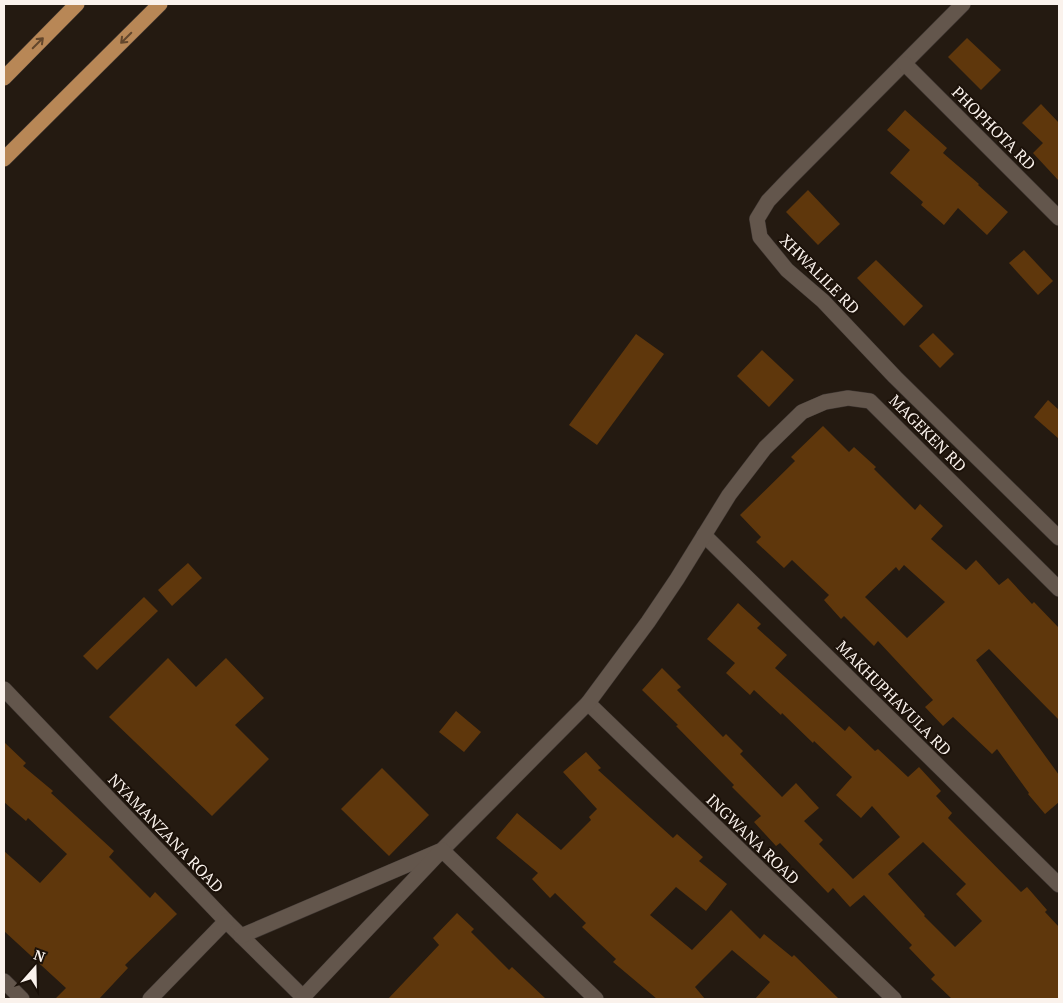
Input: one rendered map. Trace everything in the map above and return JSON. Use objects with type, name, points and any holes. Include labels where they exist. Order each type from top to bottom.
[{"type":"main road","points":[[4,78],[77,4]]},
{"type":"main road","points":[[4,159],[160,4]]},
{"type":"street","name":"XHWALILE RD","points":[[963,4],[768,201],[757,219],[760,237],[787,270],[823,301],[895,377],[1059,538]]},
{"type":"street","name":"PHOPHOTA RD","points":[[904,64],[1059,218]]},
{"type":"street","name":"MAGEKEN RD","points":[[304,998],[442,850],[588,703],[648,622],[729,495],[765,448],[802,412],[825,402],[848,398],[870,401],[1059,589]]},
{"type":"street","name":"MAKHUPHAVULA RD","points":[[704,536],[1059,885]]},
{"type":"street","name":"NYAMANZANA ROAD","points":[[4,689],[226,921],[304,998]]},
{"type":"street","name":"INGWANA ROAD","points":[[588,703],[894,999]]},
{"type":"street","points":[[241,936],[442,850],[596,999]]},
{"type":"street","points":[[150,999],[226,921]]},
{"type":"street","points":[[4,981],[22,999]]},
{"type":"building","points":[[967,38],[1001,70],[981,90],[948,57]]},
{"type":"building","points":[[1041,104],[1059,123],[1059,181],[1033,153],[1043,143],[1022,123]]},
{"type":"building","points":[[905,110],[947,148],[943,153],[1008,212],[987,235],[958,208],[944,225],[921,205],[923,202],[890,173],[910,150],[887,130]]},
{"type":"building","points":[[808,190],[840,224],[818,245],[786,212]]},
{"type":"building","points":[[1024,250],[1053,281],[1038,295],[1009,263]]},
{"type":"building","points":[[876,260],[923,306],[904,326],[857,278]]},
{"type":"building","points":[[933,333],[954,354],[940,368],[919,346]]},
{"type":"building","points":[[636,334],[664,354],[597,445],[569,425]]},
{"type":"building","points":[[762,350],[794,380],[769,407],[737,376]]},
{"type":"building","points":[[1048,400],[1059,410],[1059,439],[1034,417]]},
{"type":"building","points":[[823,426],[849,452],[854,447],[876,467],[874,469],[915,510],[920,504],[943,526],[931,539],[966,570],[976,560],[999,585],[1008,578],[1032,604],[1034,602],[1059,628],[1059,720],[989,649],[976,660],[1059,775],[1059,802],[1045,814],[1028,794],[997,749],[992,754],[953,717],[943,726],[925,707],[933,700],[878,641],[874,646],[844,616],[841,619],[824,600],[829,595],[792,560],[784,568],[756,542],[761,537],[740,515],[795,461],[791,457]],"holes":[[[904,565],[945,602],[907,638],[865,597],[896,567],[899,571]]]},
{"type":"building","points":[[188,563],[202,578],[172,606],[158,590]]},
{"type":"building","points":[[144,597],[158,611],[97,670],[83,656]]},
{"type":"building","points":[[738,603],[761,624],[757,628],[787,655],[775,668],[845,731],[849,726],[875,751],[878,749],[908,777],[919,767],[941,791],[936,796],[952,813],[948,818],[1021,892],[1027,887],[1047,910],[1045,912],[1059,927],[1059,999],[952,999],[931,979],[935,975],[909,948],[912,945],[864,895],[850,907],[833,888],[828,893],[780,843],[776,846],[754,822],[761,816],[732,787],[734,785],[676,726],[678,725],[642,690],[662,668],[681,687],[677,690],[723,737],[726,734],[743,751],[740,754],[782,797],[796,783],[819,808],[804,821],[823,840],[819,844],[853,879],[900,837],[872,806],[861,818],[836,795],[852,777],[782,713],[781,715],[754,690],[750,695],[726,673],[735,663],[707,639]],"holes":[[[923,842],[966,884],[956,894],[982,921],[955,947],[924,916],[888,874]]]},
{"type":"building","points":[[168,658],[196,687],[226,658],[264,698],[235,725],[269,759],[212,816],[109,717]]},
{"type":"building","points":[[456,711],[481,732],[464,752],[439,732]]},
{"type":"building","points":[[4,742],[26,763],[23,766],[53,791],[51,793],[114,851],[109,857],[150,898],[155,892],[177,914],[125,965],[128,968],[99,999],[55,999],[66,988],[4,931],[4,851],[40,883],[67,854],[28,818],[26,821],[4,802]]},
{"type":"building","points":[[586,752],[601,768],[598,770],[673,838],[677,834],[703,857],[699,861],[727,884],[706,911],[676,887],[650,915],[692,950],[731,910],[760,939],[764,934],[792,957],[794,955],[839,999],[755,999],[770,982],[732,950],[695,987],[705,999],[657,999],[613,962],[616,959],[582,927],[586,923],[555,893],[550,898],[532,879],[538,873],[496,838],[517,813],[561,850],[591,820],[589,817],[597,809],[563,772]]},
{"type":"building","points":[[382,768],[429,815],[389,856],[341,809]]},
{"type":"building","points":[[457,913],[474,929],[471,932],[509,970],[512,967],[546,999],[388,999],[439,945],[433,938]]}]
